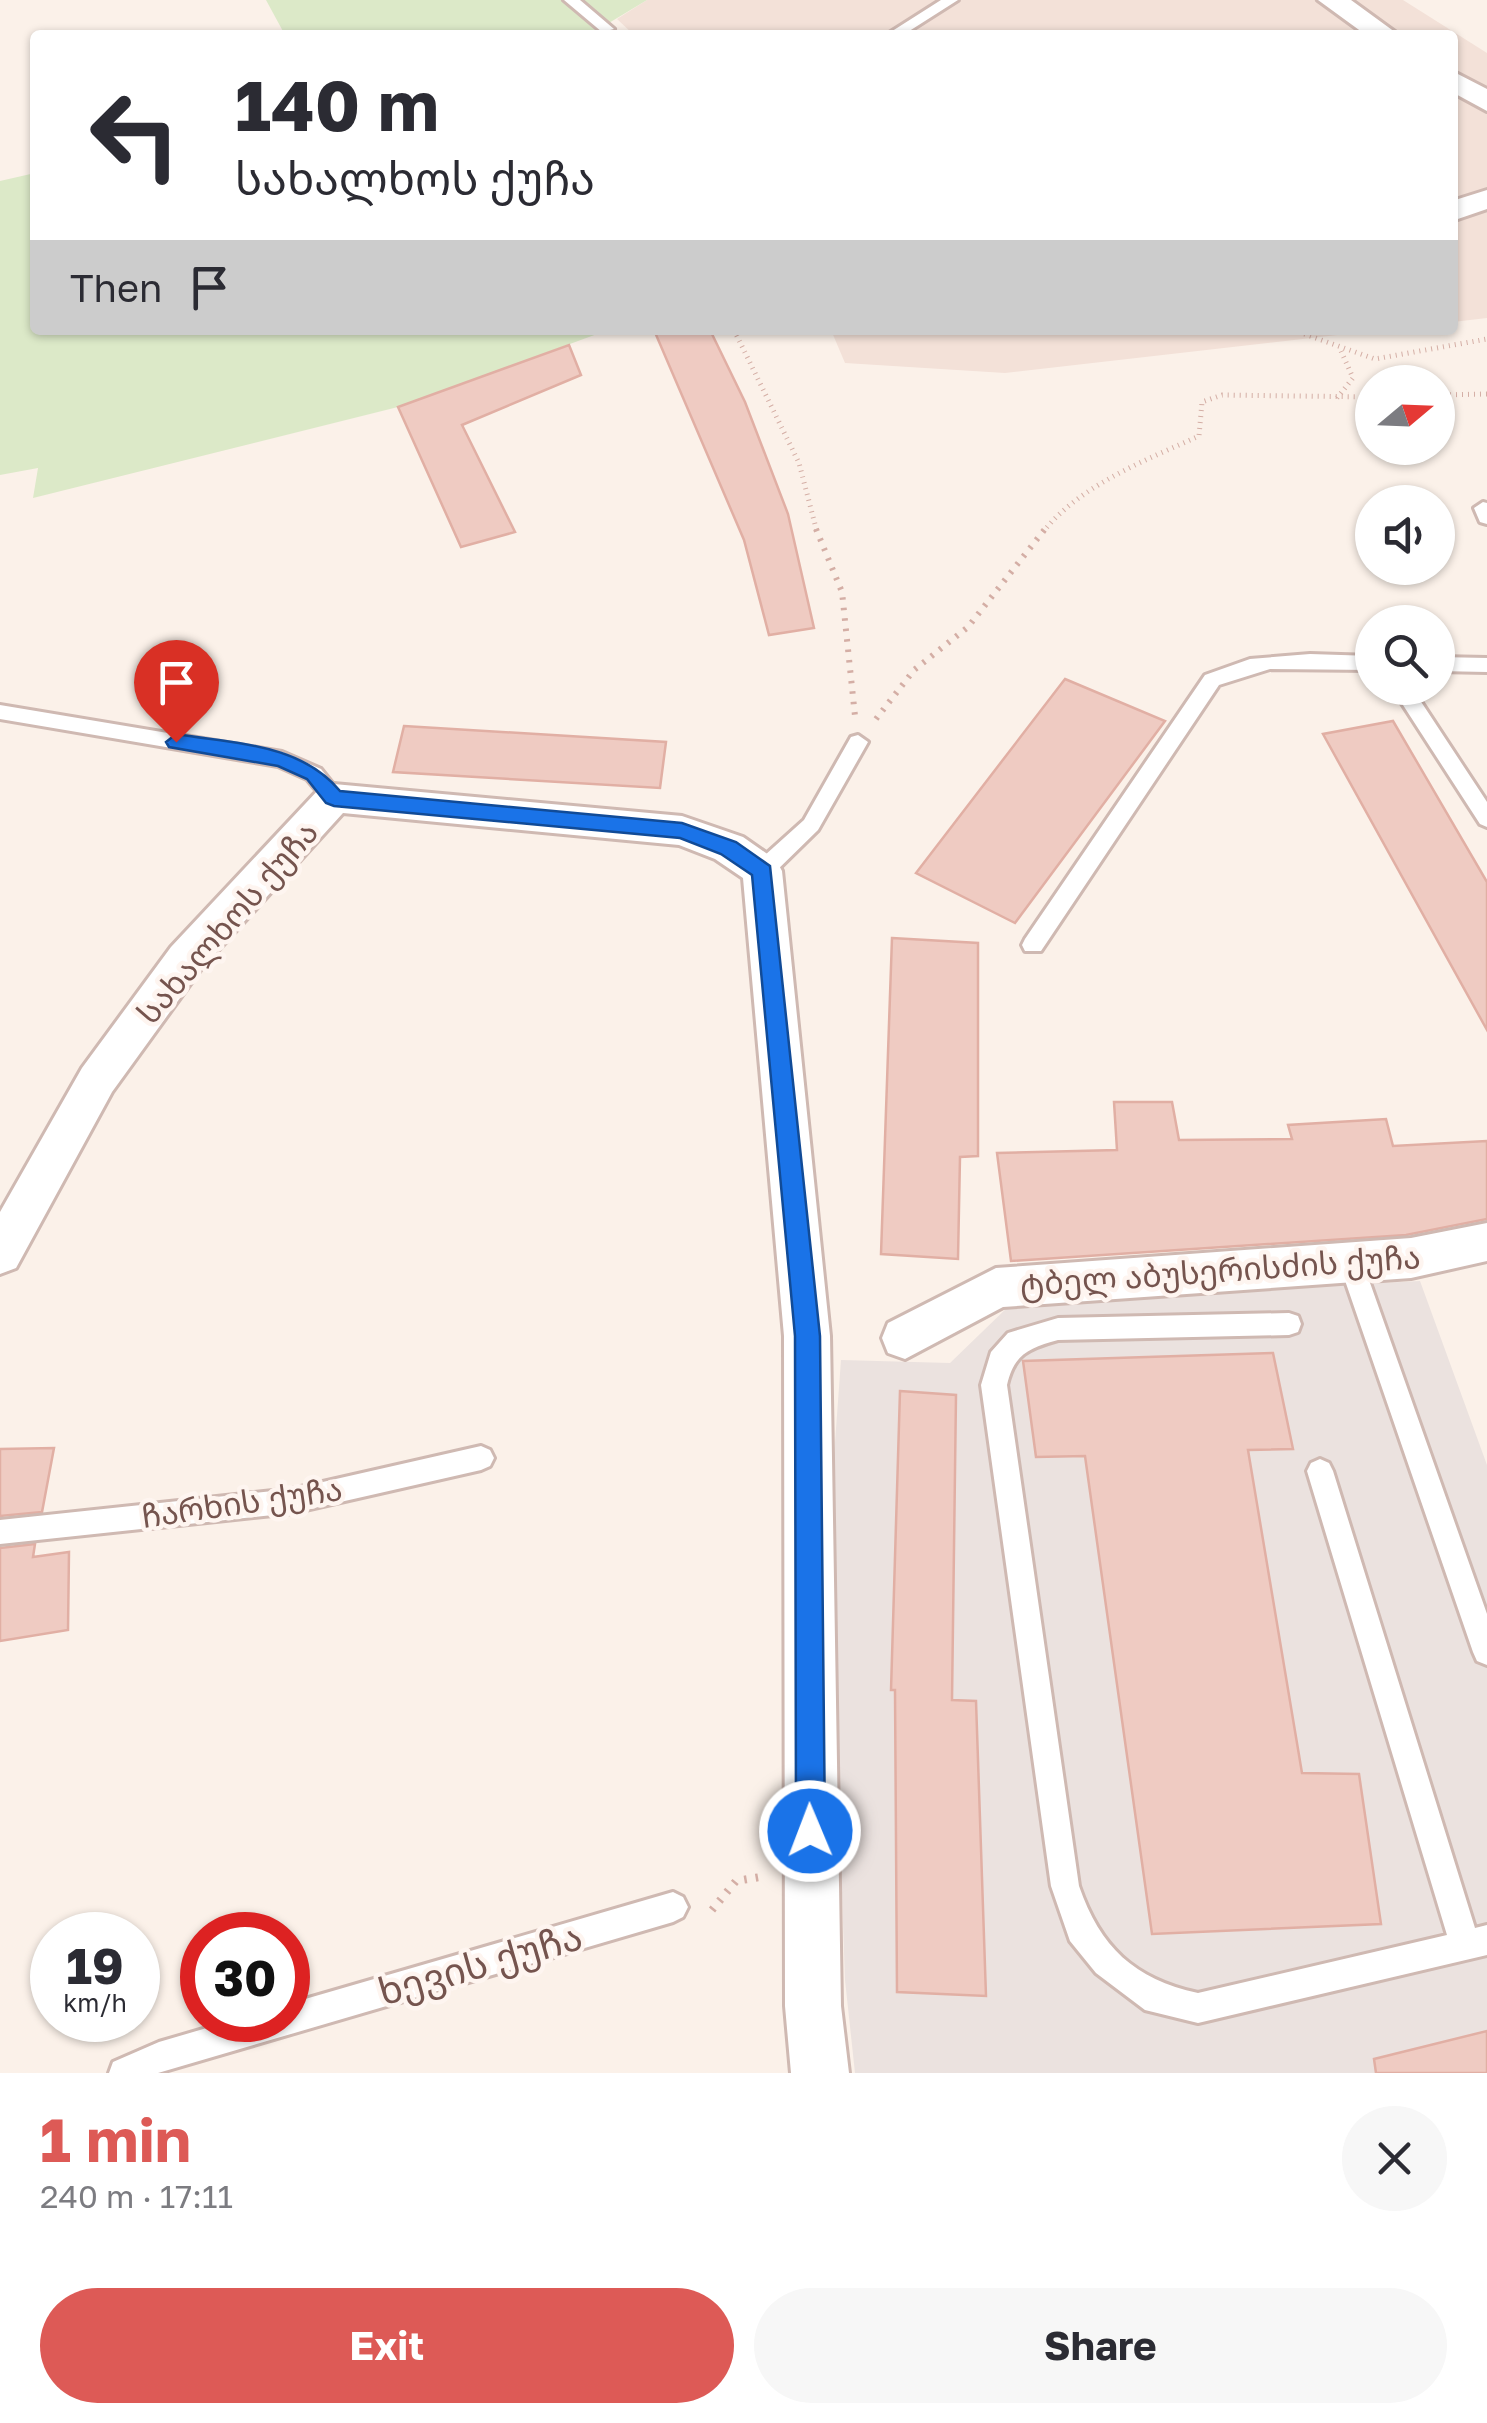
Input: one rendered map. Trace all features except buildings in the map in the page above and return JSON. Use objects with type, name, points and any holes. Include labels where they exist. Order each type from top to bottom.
[{"type":"street","points":[[1332,0],[1378,30]]},
{"type":"street","points":[[1458,83],[1487,102]]},
{"type":"street","points":[[1458,210],[1487,199]]},
{"type":"street","name":"სახალხოს ქუჩა","points":[[0,1254],[97,1080],[186,958],[334,798],[682,831],[728,848],[762,872]]},
{"type":"street","points":[[762,872],[807,1336],[810,1867],[813,2006],[820,2073]]},
{"type":"street","name":"ტბელ აბუსერისძის ქუჩა","points":[[905,1338],[996,1288],[1411,1258],[1487,1242]]},
{"type":"lane","points":[[571,0],[607,29]]},
{"type":"lane","points":[[902,30],[951,0]]},
{"type":"lane","points":[[1033,944],[1212,680],[1239,665],[1271,661],[1355,662]]},
{"type":"lane","points":[[1455,664],[1487,665]]},
{"type":"lane","points":[[1413,705],[1487,818]]},
{"type":"lane","name":"სახალხოს ქუჩა","points":[[0,712],[282,759],[314,774],[334,798]]},
{"type":"lane","points":[[762,872],[811,826],[858,742]]},
{"type":"lane","points":[[1351,1263],[1487,1652]]},
{"type":"lane","points":[[1289,1324],[1058,1329],[1017,1342],[1000,1360],[994,1384],[1065,1886],[1080,1931],[1106,1963],[1156,1999],[1198,2008],[1476,1943],[1320,1471]]},
{"type":"lane","name":"ჩარხის ქუჩა","points":[[0,1532],[292,1501],[481,1458]]},
{"type":"lane","name":"ხევის ქუჩა","points":[[310,2013],[673,1907]]},
{"type":"lane","name":"ხევის ქუჩა","points":[[124,2073],[158,2057],[210,2042]]},
{"type":"path","points":[[736,335],[799,464],[812,519],[842,592],[858,742]]},
{"type":"path","points":[[1305,335],[1375,359],[1487,338]]},
{"type":"path","points":[[1337,398],[1353,378],[1341,350]]},
{"type":"path","points":[[1455,395],[1487,394]]},
{"type":"path","points":[[858,742],[914,670],[968,626],[1054,518],[1126,470],[1199,436],[1202,402],[1222,395],[1355,397]]},
{"type":"path","points":[[673,1907],[707,1916],[736,1882],[810,1867]]},
{"type":"shaded area","points":[[647,0],[1403,0],[1451,30],[629,30],[617,19]]},
{"type":"shaded area","points":[[1458,35],[1487,53],[1487,318],[1458,321]]},
{"type":"shaded area","points":[[833,335],[1337,335],[1005,373],[845,363]]},
{"type":"shaded area","points":[[1420,1281],[1487,1465],[1487,2073],[855,2073],[845,1980],[829,1525],[841,1360],[950,1363],[1013,1302]]},
{"type":"green space","points":[[266,0],[647,0],[597,30],[282,30]]},
{"type":"green space","points":[[30,174],[30,335],[594,335],[398,407],[33,498],[38,468],[0,475],[0,181]]},
{"type":"route","points":[[176,742],[282,759],[314,774],[334,798],[682,831],[728,848],[762,872],[807,1336],[810,1831]]}]
